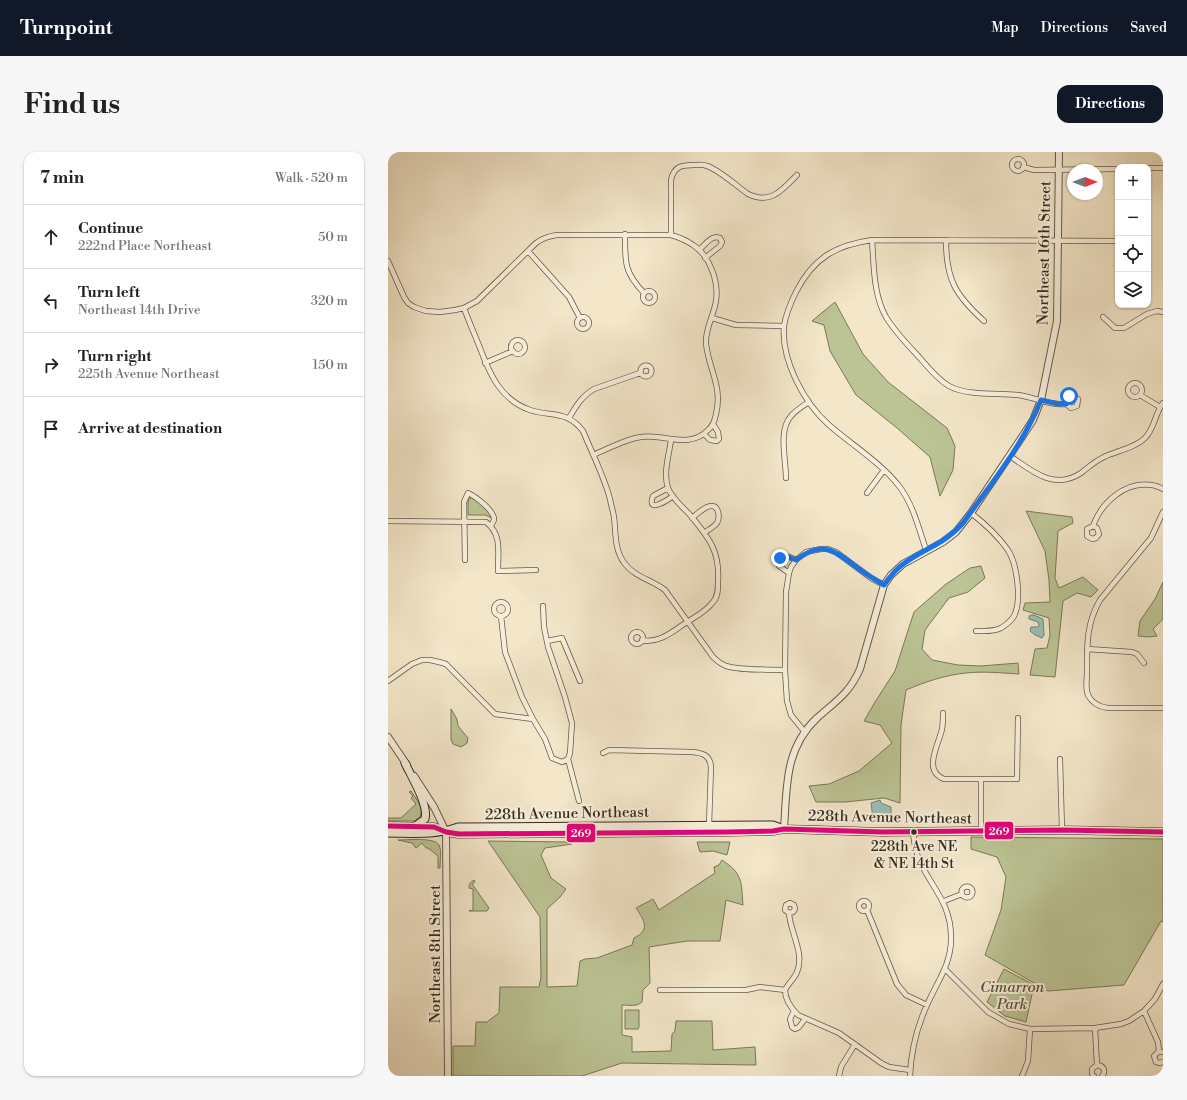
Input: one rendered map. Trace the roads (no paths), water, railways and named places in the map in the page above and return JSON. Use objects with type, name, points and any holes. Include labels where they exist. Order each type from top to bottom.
[{"type":"main road","points":[[405,763],[421,797],[426,812],[425,819],[414,827]]},
{"type":"main road","points":[[709,825],[714,828],[729,828],[734,832]]},
{"type":"main road","name":"228th Avenue Northeast","points":[[388,833],[435,834],[446,832],[458,827],[773,825],[784,829]]},
{"type":"main road","name":"228th Avenue Northeast","points":[[388,826],[434,827],[446,832],[459,834],[734,832],[773,831],[784,829],[913,832],[1062,830],[1163,832]]},
{"type":"main road","points":[[582,834],[584,830],[588,828],[612,828],[617,826]]},
{"type":"street","name":"Northeast 16th Street","points":[[884,585],[891,575],[903,564],[950,536],[971,513],[1033,420],[1041,400],[1057,321],[1059,152]]},
{"type":"street","points":[[671,235],[671,180],[672,174],[681,166],[707,166],[748,194],[763,198],[778,194],[797,174]]},
{"type":"street","points":[[1023,168],[1034,170],[1115,169]]},
{"type":"street","points":[[1151,168],[1163,168]]},
{"type":"street","points":[[625,234],[625,260],[628,270],[634,283],[644,293]]},
{"type":"street","points":[[388,261],[408,303],[421,310],[440,312],[464,308],[477,300],[542,239],[557,235],[671,235],[687,242],[699,250],[711,268],[716,291],[716,301],[706,341],[717,385],[718,396],[717,410],[713,424],[704,434],[689,440],[671,440],[655,436],[640,437],[593,455]]},
{"type":"street","points":[[699,250],[714,237],[720,238],[722,242],[720,246],[704,256]]},
{"type":"street","points":[[926,550],[905,494],[884,470],[828,424],[809,402],[797,381],[785,342],[784,326],[789,305],[799,286],[809,271],[821,259],[837,249],[872,240],[1115,241]]},
{"type":"street","points":[[872,240],[875,281],[879,299],[886,316],[900,337],[938,378],[950,387],[973,392],[1028,396],[1058,404],[1066,404]]},
{"type":"street","points":[[946,240],[946,258],[950,278],[961,297],[984,321]]},
{"type":"street","points":[[528,251],[569,298],[580,318]]},
{"type":"street","points":[[464,308],[485,363],[497,386],[505,396],[512,402],[532,411],[556,414],[569,418],[578,424],[583,431],[609,497],[614,518],[618,552],[630,569],[639,576],[665,590],[687,622],[719,663],[735,668],[785,670]]},
{"type":"street","points":[[1103,317],[1115,328],[1124,328],[1147,314],[1157,311],[1163,312]]},
{"type":"street","points":[[712,318],[736,325],[784,326]]},
{"type":"street","points":[[485,363],[513,351]]},
{"type":"street","points":[[569,418],[578,403],[594,389],[640,373]]},
{"type":"street","points":[[1010,456],[1037,475],[1057,480],[1074,477],[1101,458],[1142,441],[1150,432],[1161,405],[1140,395]]},
{"type":"street","points":[[786,478],[784,445],[785,428],[790,416],[809,402]]},
{"type":"street","points":[[704,434],[710,440],[717,441],[719,439],[718,432],[713,424]]},
{"type":"street","points":[[642,640],[648,642],[664,637],[687,622],[713,603],[718,589],[718,559],[713,546],[668,488],[666,472],[671,440]]},
{"type":"street","points":[[867,493],[884,470]]},
{"type":"street","points":[[1093,526],[1095,519],[1102,509],[1122,490],[1129,487],[1146,484],[1163,489]]},
{"type":"street","points":[[668,488],[653,496],[653,503],[659,505],[673,496]]},
{"type":"street","points":[[465,560],[464,502],[468,493],[475,496],[493,514],[494,520],[491,526]]},
{"type":"street","points":[[692,518],[709,506],[717,508],[718,521],[704,533]]},
{"type":"street","points":[[1163,512],[1151,538],[1100,600],[1094,610],[1088,631],[1087,649],[1087,689],[1088,695],[1095,703],[1101,707],[1108,708],[1163,708]]},
{"type":"street","points":[[971,513],[982,521],[1008,551],[1015,568],[1017,582],[1016,609],[1011,620],[999,629],[993,631],[976,631]]},
{"type":"street","points":[[388,522],[486,522],[493,527],[497,536],[498,571],[536,570]]},
{"type":"street","points":[[784,829],[787,780],[790,763],[796,747],[804,731],[851,688],[856,679],[884,585],[871,578],[836,552],[821,549],[806,552],[796,560],[789,573],[786,592],[785,670],[787,701],[789,710],[804,731]]},
{"type":"street","points":[[789,573],[779,566],[779,559],[786,556],[796,560]]},
{"type":"street","points":[[543,606],[546,641],[572,723],[570,753],[568,759],[579,801]]},
{"type":"street","points":[[501,616],[505,652],[522,697],[545,739],[552,758],[562,762],[568,759]]},
{"type":"street","points":[[546,641],[562,638],[580,681]]},
{"type":"street","points":[[1087,649],[1132,652],[1137,654],[1144,663]]},
{"type":"street","points":[[388,681],[412,664],[422,660],[439,662],[446,664],[495,714],[533,719]]},
{"type":"street","points":[[943,713],[943,726],[934,753],[934,770],[936,774],[944,779],[1018,779],[1018,718]]},
{"type":"street","points":[[388,737],[434,807],[446,832]]},
{"type":"street","points":[[603,753],[609,750],[692,752],[703,754],[708,757],[711,767],[709,825]]},
{"type":"street","points":[[1060,759],[1062,830]]},
{"type":"street","points":[[981,780],[981,831]]},
{"type":"street","name":"Northeast 8th Street","points":[[446,832],[448,1076]]},
{"type":"street","points":[[910,1076],[913,1048],[927,1005],[945,969],[949,957],[951,938],[949,917],[944,901],[922,865],[915,847],[913,832]]},
{"type":"street","points":[[944,901],[962,894]]},
{"type":"street","points":[[867,910],[896,984],[906,995],[927,1005]]},
{"type":"street","points":[[789,914],[789,920],[799,959],[796,974],[785,990],[786,997],[794,1011],[805,1018],[831,1029],[881,1063],[889,1067],[910,1070]]},
{"type":"street","points":[[945,969],[988,1012],[1008,1024],[1030,1029],[1095,1028],[1121,1024],[1129,1021],[1144,1011],[1155,999],[1163,984]]},
{"type":"street","points":[[660,990],[746,990],[760,987],[785,990]]},
{"type":"street","points":[[794,1011],[790,1019],[792,1027],[795,1029],[799,1027],[805,1018]]},
{"type":"street","points":[[1144,1011],[1161,1052],[1155,1054],[1154,1058],[1158,1062],[1163,1062]]},
{"type":"street","points":[[1095,1028],[1097,1065]]},
{"type":"street","points":[[1022,1076],[1028,1061],[1030,1029]]},
{"type":"street","points":[[839,1076],[841,1067],[855,1044]]},
{"type":"street","points":[[1094,1076],[1092,1074],[1092,1069],[1097,1065]]},
{"type":"street","points":[[1097,1065],[1104,1069],[1102,1076]]},
{"type":"water","points":[[1031,615],[1043,619],[1044,635],[1042,638],[1030,631],[1031,627],[1039,626],[1038,622],[1029,619],[1029,616]]},
{"type":"water","points":[[880,800],[881,803],[891,807],[891,814],[888,817],[873,818],[871,803]]},
{"type":"place","name":"228th Ave NE & NE 14th St","points":[[914,832]]},
{"type":"park label","name":"Cimarron Park","points":[[1012,996]]}]
